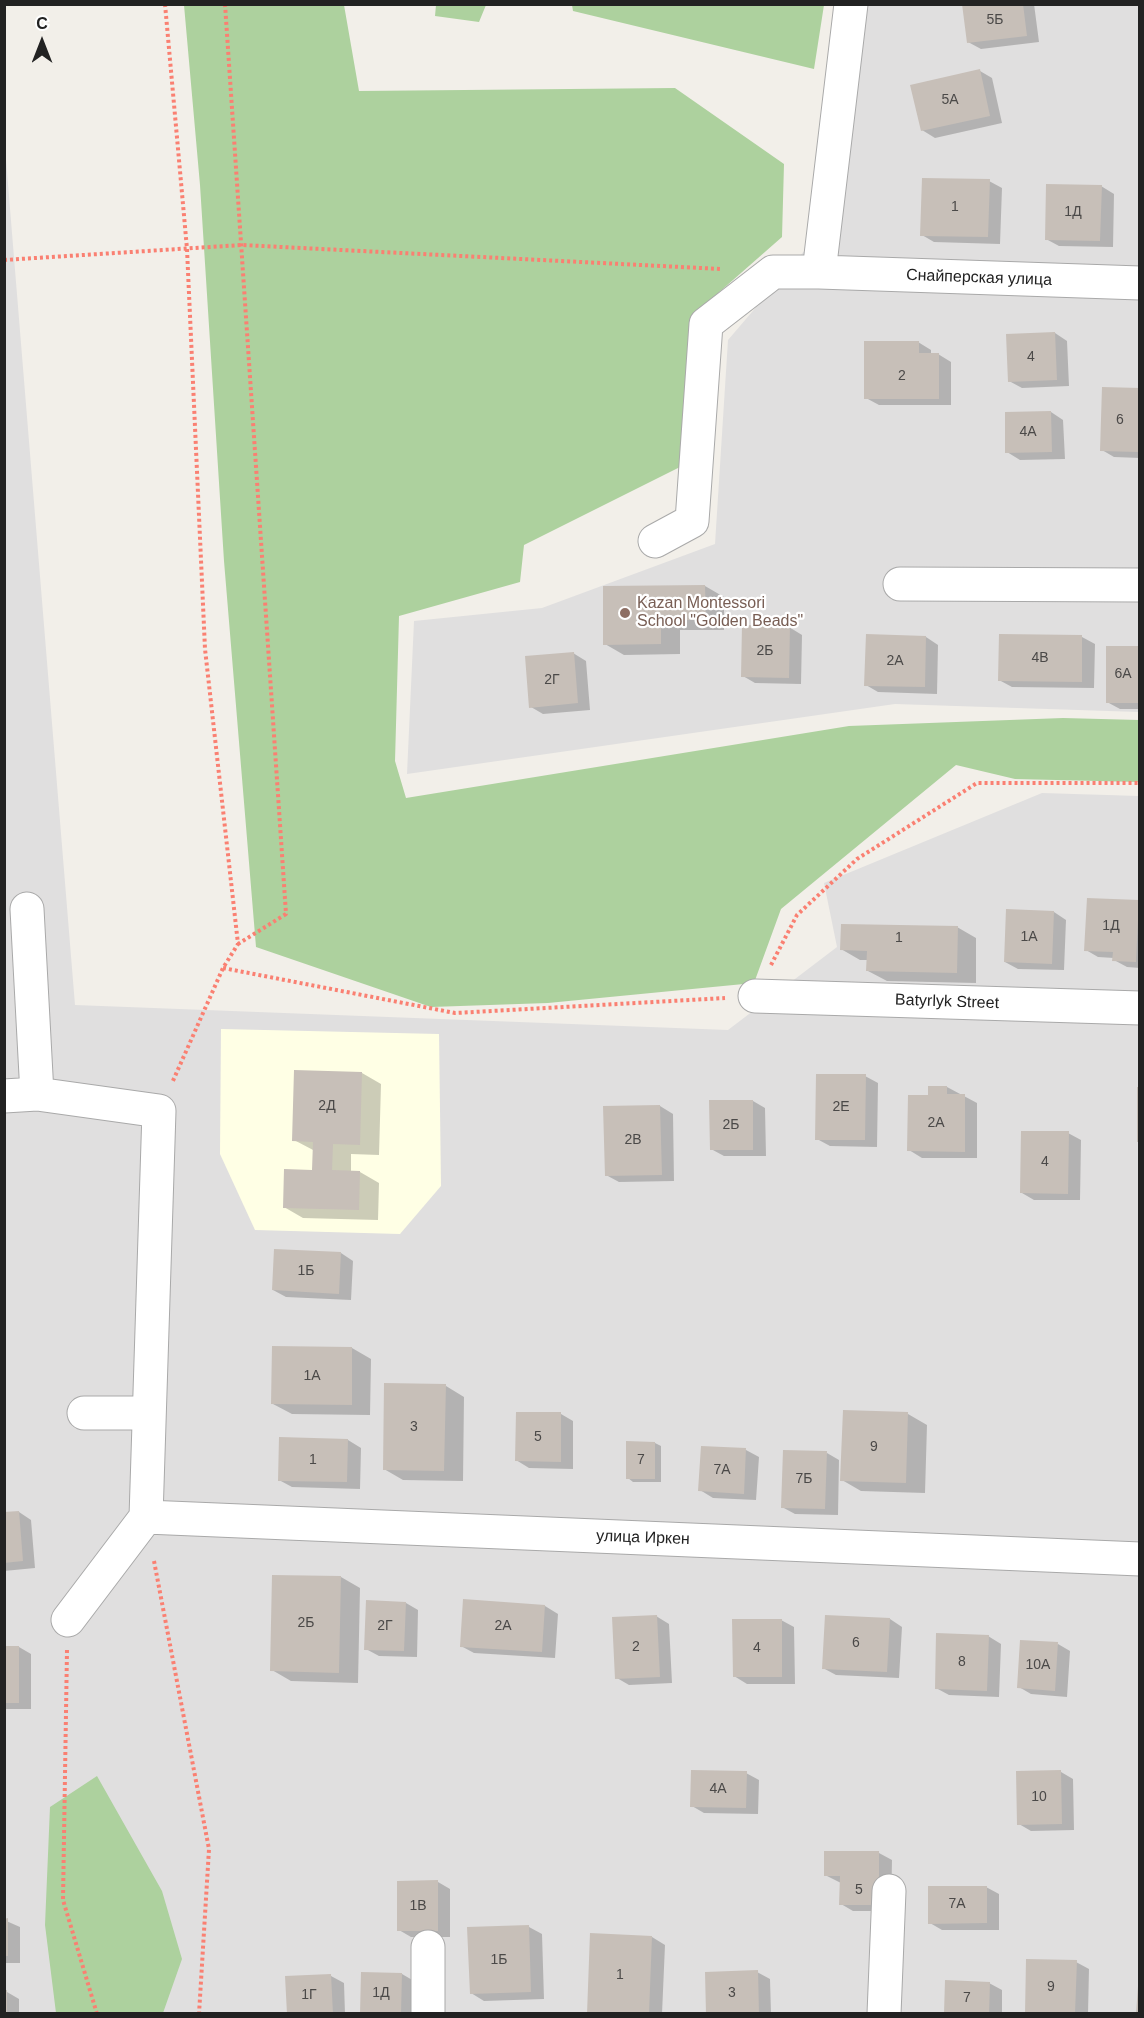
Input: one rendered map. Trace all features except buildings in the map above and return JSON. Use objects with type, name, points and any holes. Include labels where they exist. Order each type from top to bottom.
[{"type":"street","points":[[819,272],[851,4]]},
{"type":"street","points":[[655,541],[692,522],[706,324],[773,272]]},
{"type":"street","name":"Снайперская улица","points":[[773,272],[1140,284]]},
{"type":"street","points":[[900,584],[1140,585]]},
{"type":"street","points":[[27,909],[37,1094]]},
{"type":"street","name":"Batyrlyk Street","points":[[755,996],[1140,1008]]},
{"type":"street","points":[[4,1096],[37,1094],[159,1111],[146,1517],[68,1620]]},
{"type":"street","points":[[84,1413],[149,1413]]},
{"type":"street","name":"улица Иркен","points":[[146,1517],[1140,1559]]},
{"type":"street","points":[[884,2013],[898,1892],[905,2013]]},
{"type":"street","points":[[428,1947],[428,2013]]},
{"type":"path","points":[[165,4],[187,249],[205,649],[238,944]]},
{"type":"path","points":[[159,1111],[223,968],[238,944],[286,914],[225,4]]},
{"type":"path","points":[[4,260],[242,245],[773,272]]},
{"type":"path","points":[[223,968],[455,1013],[755,996],[797,915],[857,859],[977,783],[1140,783]]},
{"type":"path","points":[[146,1517],[209,1849],[199,2013]]},
{"type":"path","points":[[68,1620],[63,1900],[97,2013]]},
{"type":"shaded area","points":[[845,5],[1139,5],[1139,712],[895,704],[407,774],[414,621],[542,608],[715,544],[728,340],[805,250]]},
{"type":"shaded area","points":[[4,135],[75,1005],[728,1030],[837,947],[824,883],[1042,793],[1139,796],[1139,2013],[5,2013]]},
{"type":"shaded area","points":[[221,1029],[439,1034],[441,1186],[400,1234],[255,1230],[220,1154]]},
{"type":"green space","points":[[436,4],[486,5],[479,22],[435,16]]},
{"type":"green space","points":[[572,4],[824,5],[814,69],[573,11]]},
{"type":"green space","points":[[184,5],[344,5],[359,91],[675,88],[784,164],[782,237],[692,316],[688,463],[524,545],[520,582],[399,616],[395,761],[406,798],[849,726],[1063,718],[1139,720],[1139,782],[1015,779],[956,765],[781,909],[754,983],[548,1003],[431,1007],[256,947],[224,561],[200,185]]},
{"type":"green space","points":[[97,1776],[162,1891],[182,1959],[163,2013],[56,2013],[45,1925],[50,1807]]},
{"type":"place","name":"Kazan Montessori School \"Golden Beads\"","points":[[625,613]]}]
